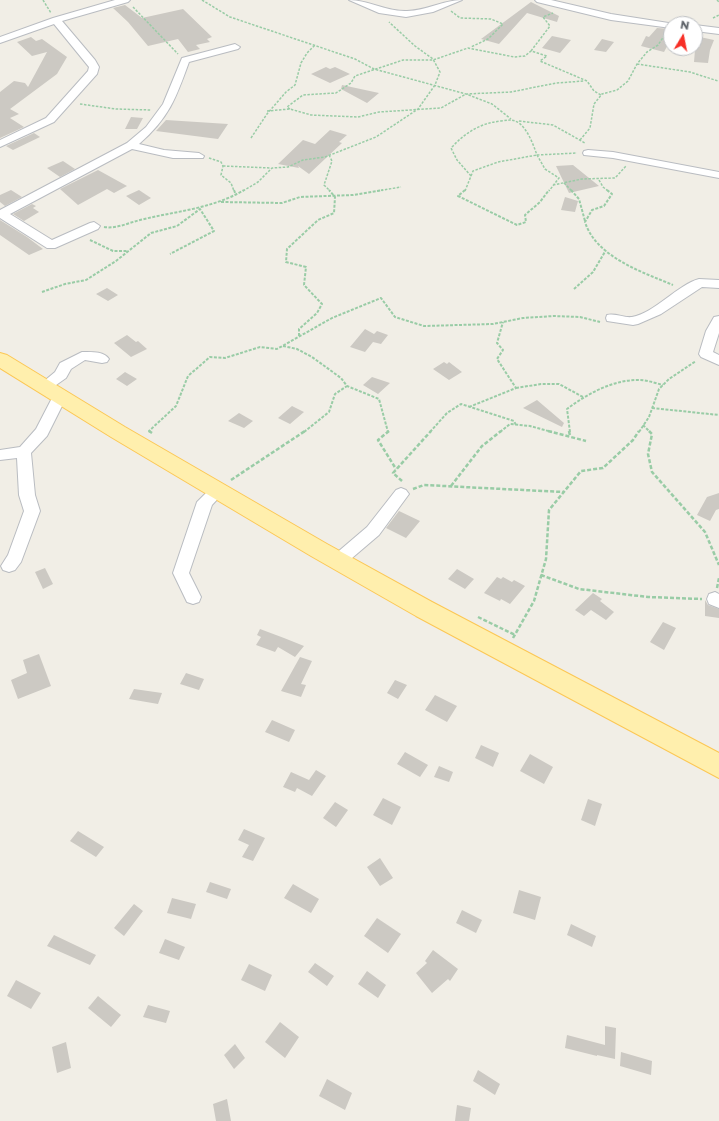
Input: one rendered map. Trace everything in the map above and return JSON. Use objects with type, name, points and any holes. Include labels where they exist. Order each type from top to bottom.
[{"type":"main road","points":[[0,359],[144,447],[424,609],[719,766]]},
{"type":"street","points":[[354,0],[375,10],[414,14],[430,12],[457,0]]},
{"type":"street","points":[[540,0],[611,17],[663,24]]},
{"type":"street","points":[[0,40],[56,20],[128,3]]},
{"type":"street","points":[[0,144],[50,120],[68,102],[93,72],[94,67],[56,20]]},
{"type":"street","points":[[703,29],[719,32]]},
{"type":"street","points":[[94,226],[51,245],[1,213],[130,145],[150,129],[168,104],[185,60],[235,47]]},
{"type":"street","points":[[130,145],[148,151],[175,156],[199,156]]},
{"type":"street","points":[[588,154],[613,155],[719,175]]},
{"type":"street","points":[[612,318],[633,321],[656,311],[699,283],[719,284]]},
{"type":"street","points":[[719,320],[713,331],[706,354],[719,361]]},
{"type":"street","points":[[44,387],[61,375],[65,366],[82,356],[94,356],[102,359]]},
{"type":"street","points":[[0,455],[24,452],[42,432],[56,403],[64,398]]},
{"type":"street","points":[[9,566],[15,558],[32,511],[27,495],[24,452]]},
{"type":"street","points":[[193,597],[181,573],[205,502],[218,490]]},
{"type":"street","points":[[339,560],[372,531],[401,494]]},
{"type":"path","points":[[43,0],[56,20]]},
{"type":"path","points":[[202,0],[230,17],[355,59],[374,69],[466,94],[492,104],[508,118],[520,123],[528,134],[536,155],[545,169],[559,178],[540,202],[525,215],[526,222],[517,225],[458,196],[465,191],[473,171],[488,164],[536,155],[551,153],[588,154]]},
{"type":"path","points":[[128,3],[136,8],[185,60]]},
{"type":"path","points":[[290,109],[287,107],[303,95],[336,93],[351,83],[355,76],[374,69],[403,60],[434,60],[468,48],[488,39],[503,24],[491,19],[460,18],[444,6]]},
{"type":"path","points":[[223,166],[288,168],[304,160],[329,155],[376,137],[418,109],[435,85],[440,72],[434,60],[375,10]]},
{"type":"path","points":[[468,48],[514,57],[525,56],[531,51],[550,26],[543,17],[556,12]]},
{"type":"path","points":[[713,18],[719,15]]},
{"type":"path","points":[[580,140],[590,128],[594,104],[601,95],[617,90],[628,81],[637,64],[647,52],[658,45],[663,38]]},
{"type":"path","points":[[251,138],[267,111],[287,90],[295,85],[297,71],[310,49],[315,45]]},
{"type":"path","points":[[531,51],[547,56],[540,61],[587,81],[594,91],[601,95]]},
{"type":"path","points":[[637,64],[690,72],[718,81]]},
{"type":"path","points":[[267,111],[290,109],[311,114],[358,117],[379,112],[442,108],[466,94],[511,92],[556,83],[587,81]]},
{"type":"path","points":[[68,102],[116,109],[163,111]]},
{"type":"path","points":[[471,176],[457,160],[451,148],[462,136],[487,122],[512,120],[524,123],[553,125],[580,140],[613,155]]},
{"type":"path","points":[[299,336],[299,329],[317,313],[322,304],[304,285],[306,268],[286,262],[287,249],[318,220],[334,213],[334,197],[324,185],[332,161],[329,155]]},
{"type":"path","points":[[199,156],[215,159],[221,162],[223,166],[221,175],[231,183],[236,195]]},
{"type":"path","points":[[553,185],[582,179],[600,180],[615,178],[626,166],[642,160]]},
{"type":"path","points":[[42,292],[65,284],[86,280],[116,261],[150,233],[177,226],[200,210],[236,195],[258,182],[272,168]]},
{"type":"path","points":[[585,222],[592,210],[604,206],[612,194],[603,187],[600,180]]},
{"type":"path","points":[[564,183],[579,199],[585,222],[591,237],[616,258],[646,274],[681,289],[684,294]]},
{"type":"path","points":[[219,202],[282,203],[300,197],[327,195],[334,197],[401,187]]},
{"type":"path","points":[[94,226],[111,228],[178,212],[200,210]]},
{"type":"path","points":[[170,254],[214,231],[200,210]]},
{"type":"path","points":[[77,233],[113,251],[128,251]]},
{"type":"path","points":[[574,289],[587,282],[590,274],[598,266],[606,250]]},
{"type":"path","points":[[144,447],[156,436],[149,430],[176,406],[188,376],[210,357],[225,358],[260,348],[277,349],[332,318],[380,298],[395,318],[424,326],[450,326],[503,322],[523,318],[554,316],[580,317],[602,322],[612,318]]},
{"type":"path","points":[[503,322],[497,343],[503,350],[497,359],[516,388]]},
{"type":"path","points":[[283,346],[297,349],[312,357],[341,378],[347,386],[379,399],[389,431],[378,440],[396,469]]},
{"type":"path","points":[[506,652],[534,601],[542,575],[546,559],[549,510],[581,471],[602,468],[633,440],[643,426],[659,389],[706,354]]},
{"type":"path","points":[[570,436],[567,409],[603,387],[636,380],[663,385]]},
{"type":"path","points":[[468,407],[516,388],[541,384],[559,384],[583,398]]},
{"type":"path","points":[[218,490],[277,448],[305,431],[329,412],[335,394],[347,386]]},
{"type":"path","points":[[516,425],[514,422],[468,407],[457,405],[447,413],[393,473],[412,490],[424,485],[477,489],[508,488],[564,492]]},
{"type":"path","points":[[652,408],[719,415]]},
{"type":"path","points":[[451,487],[482,446],[510,424],[530,426],[586,441]]},
{"type":"path","points":[[643,426],[652,434],[648,454],[652,472],[705,532],[719,565]]},
{"type":"path","points":[[542,575],[580,589],[648,597],[718,600]]},
{"type":"building","points":[[531,2],[559,16],[557,22],[527,13],[499,44],[481,39]]},
{"type":"building","points":[[125,5],[142,18],[183,9],[212,37],[207,39],[210,42],[196,45],[200,49],[188,52],[178,39],[148,46],[128,22],[113,8]]},
{"type":"building","points":[[657,28],[663,28],[663,52],[641,46],[646,36],[649,37]]},
{"type":"building","points":[[552,36],[571,40],[560,53],[542,48]]},
{"type":"building","points":[[31,37],[36,41],[42,39],[67,57],[57,74],[10,109],[19,114],[10,118],[24,127],[0,138],[0,92],[14,81],[25,83],[28,87],[47,52],[32,56],[17,42]]},
{"type":"building","points":[[703,38],[714,40],[710,50],[708,63],[694,62],[694,56],[703,56]]},
{"type":"building","points":[[602,39],[614,42],[606,52],[594,50]]},
{"type":"building","points":[[326,67],[330,69],[335,67],[350,74],[330,83],[311,74]]},
{"type":"building","points":[[342,85],[379,93],[367,103],[341,89]]},
{"type":"building","points":[[131,117],[143,118],[137,129],[125,129]]},
{"type":"building","points":[[166,120],[228,124],[218,139],[156,131]]},
{"type":"building","points":[[330,130],[347,135],[339,142],[342,143],[309,174],[298,166],[299,168],[278,164],[303,140],[315,144]]},
{"type":"building","points":[[34,133],[40,137],[13,150],[6,146]]},
{"type":"building","points":[[63,161],[75,169],[60,177],[47,168]]},
{"type":"building","points":[[573,165],[599,186],[569,193],[556,166]]},
{"type":"building","points":[[98,170],[127,186],[114,193],[107,189],[78,205],[60,189]]},
{"type":"building","points":[[11,190],[22,197],[5,206],[0,202],[0,195]]},
{"type":"building","points":[[139,190],[151,198],[139,205],[126,196]]},
{"type":"building","points":[[565,197],[578,201],[575,212],[561,210]]},
{"type":"building","points":[[32,204],[36,206],[33,208],[39,212],[24,221],[13,214]]},
{"type":"building","points":[[0,220],[43,249],[29,255],[0,235]]},
{"type":"building","points":[[107,288],[118,295],[108,301],[96,294]]},
{"type":"building","points":[[365,329],[374,334],[377,331],[388,335],[381,344],[373,342],[365,352],[350,347]]},
{"type":"building","points":[[127,335],[136,342],[138,341],[147,349],[131,357],[114,343]]},
{"type":"building","points":[[444,362],[447,364],[449,362],[462,372],[449,380],[433,369]]},
{"type":"building","points":[[125,372],[137,379],[127,386],[116,379]]},
{"type":"building","points":[[372,377],[390,383],[378,394],[363,385]]},
{"type":"building","points":[[537,400],[564,423],[562,427],[523,408]]},
{"type":"building","points":[[292,406],[304,412],[290,424],[278,418]]},
{"type":"building","points":[[239,413],[253,421],[244,428],[228,421]]},
{"type":"building","points":[[719,493],[719,509],[716,510],[710,521],[697,515],[707,497]]},
{"type":"building","points":[[399,511],[420,521],[406,538],[386,528]]},
{"type":"building","points":[[45,568],[53,584],[43,589],[35,572]]},
{"type":"building","points":[[457,569],[474,579],[465,589],[448,579]]},
{"type":"building","points":[[497,577],[501,579],[503,577],[512,582],[514,580],[525,586],[510,604],[484,593]]},
{"type":"building","points":[[593,593],[602,599],[600,601],[614,612],[606,620],[591,610],[584,616],[575,610]]},
{"type":"building","points":[[705,600],[708,605],[719,609],[719,618],[705,616]]},
{"type":"building","points":[[663,622],[676,628],[664,650],[650,642]]},
{"type":"building","points":[[260,629],[304,646],[295,657],[278,647],[275,652],[256,645],[261,637],[257,635]]},
{"type":"building","points":[[39,654],[51,686],[18,699],[11,680],[27,673],[23,660]]},
{"type":"building","points":[[300,657],[312,661],[301,684],[306,685],[301,697],[281,691]]},
{"type":"building","points":[[186,673],[204,679],[199,690],[180,684]]},
{"type":"building","points":[[395,680],[407,685],[398,699],[387,693]]},
{"type":"building","points":[[134,689],[162,693],[158,704],[129,699]]},
{"type":"building","points":[[435,695],[457,706],[447,722],[425,710]]},
{"type":"building","points":[[272,720],[295,730],[289,742],[265,732]]},
{"type":"building","points":[[481,745],[499,753],[493,767],[475,758]]},
{"type":"building","points":[[405,752],[428,765],[420,777],[397,764]]},
{"type":"building","points":[[530,754],[553,767],[544,784],[520,771]]},
{"type":"building","points":[[439,766],[453,772],[449,782],[434,777]]},
{"type":"building","points":[[316,770],[326,776],[312,796],[297,788],[295,792],[283,787],[291,772],[309,780]]},
{"type":"building","points":[[383,798],[401,807],[392,825],[373,815]]},
{"type":"building","points":[[588,799],[602,804],[595,826],[581,820]]},
{"type":"building","points":[[335,802],[348,810],[336,827],[323,818]]},
{"type":"building","points":[[244,829],[265,838],[253,861],[242,857],[249,845],[238,840]]},
{"type":"building","points":[[78,831],[104,847],[96,857],[70,841]]},
{"type":"building","points":[[380,858],[393,878],[380,886],[367,867]]},
{"type":"building","points":[[210,882],[231,889],[227,899],[206,892]]},
{"type":"building","points":[[293,884],[319,899],[311,913],[284,898]]},
{"type":"building","points":[[519,890],[541,897],[535,920],[513,913]]},
{"type":"building","points":[[172,898],[196,904],[191,919],[167,913]]},
{"type":"building","points":[[134,904],[143,911],[124,936],[114,928]]},
{"type":"building","points":[[462,910],[482,920],[476,933],[456,923]]},
{"type":"building","points":[[377,918],[401,934],[388,953],[364,936]]},
{"type":"building","points":[[571,924],[596,936],[592,947],[567,935]]},
{"type":"building","points":[[54,935],[96,955],[90,965],[47,946]]},
{"type":"building","points":[[165,939],[185,947],[179,960],[159,953]]},
{"type":"building","points":[[433,950],[458,969],[450,981],[448,979],[432,993],[416,973],[427,963],[425,961]]},
{"type":"building","points":[[315,963],[334,976],[327,986],[308,972]]},
{"type":"building","points":[[249,964],[272,975],[265,991],[241,980]]},
{"type":"building","points":[[367,971],[386,985],[378,998],[358,984]]},
{"type":"building","points":[[16,980],[41,993],[31,1009],[7,996]]},
{"type":"building","points":[[98,996],[121,1015],[111,1027],[88,1008]]},
{"type":"building","points":[[148,1005],[170,1011],[166,1023],[143,1017]]},
{"type":"building","points":[[280,1022],[299,1037],[285,1058],[265,1042]]},
{"type":"building","points":[[605,1026],[616,1028],[615,1059],[565,1048],[567,1035],[605,1045]]},
{"type":"building","points":[[66,1042],[71,1068],[57,1073],[52,1047]]},
{"type":"building","points":[[235,1044],[245,1058],[234,1069],[224,1055]]},
{"type":"building","points":[[621,1052],[652,1061],[651,1075],[620,1066]]},
{"type":"building","points":[[478,1070],[500,1084],[495,1095],[473,1081]]},
{"type":"building","points":[[327,1079],[352,1093],[345,1110],[319,1096]]},
{"type":"building","points":[[227,1099],[231,1121],[216,1121],[213,1104]]},
{"type":"building","points":[[457,1105],[471,1108],[469,1121],[455,1121]]}]
